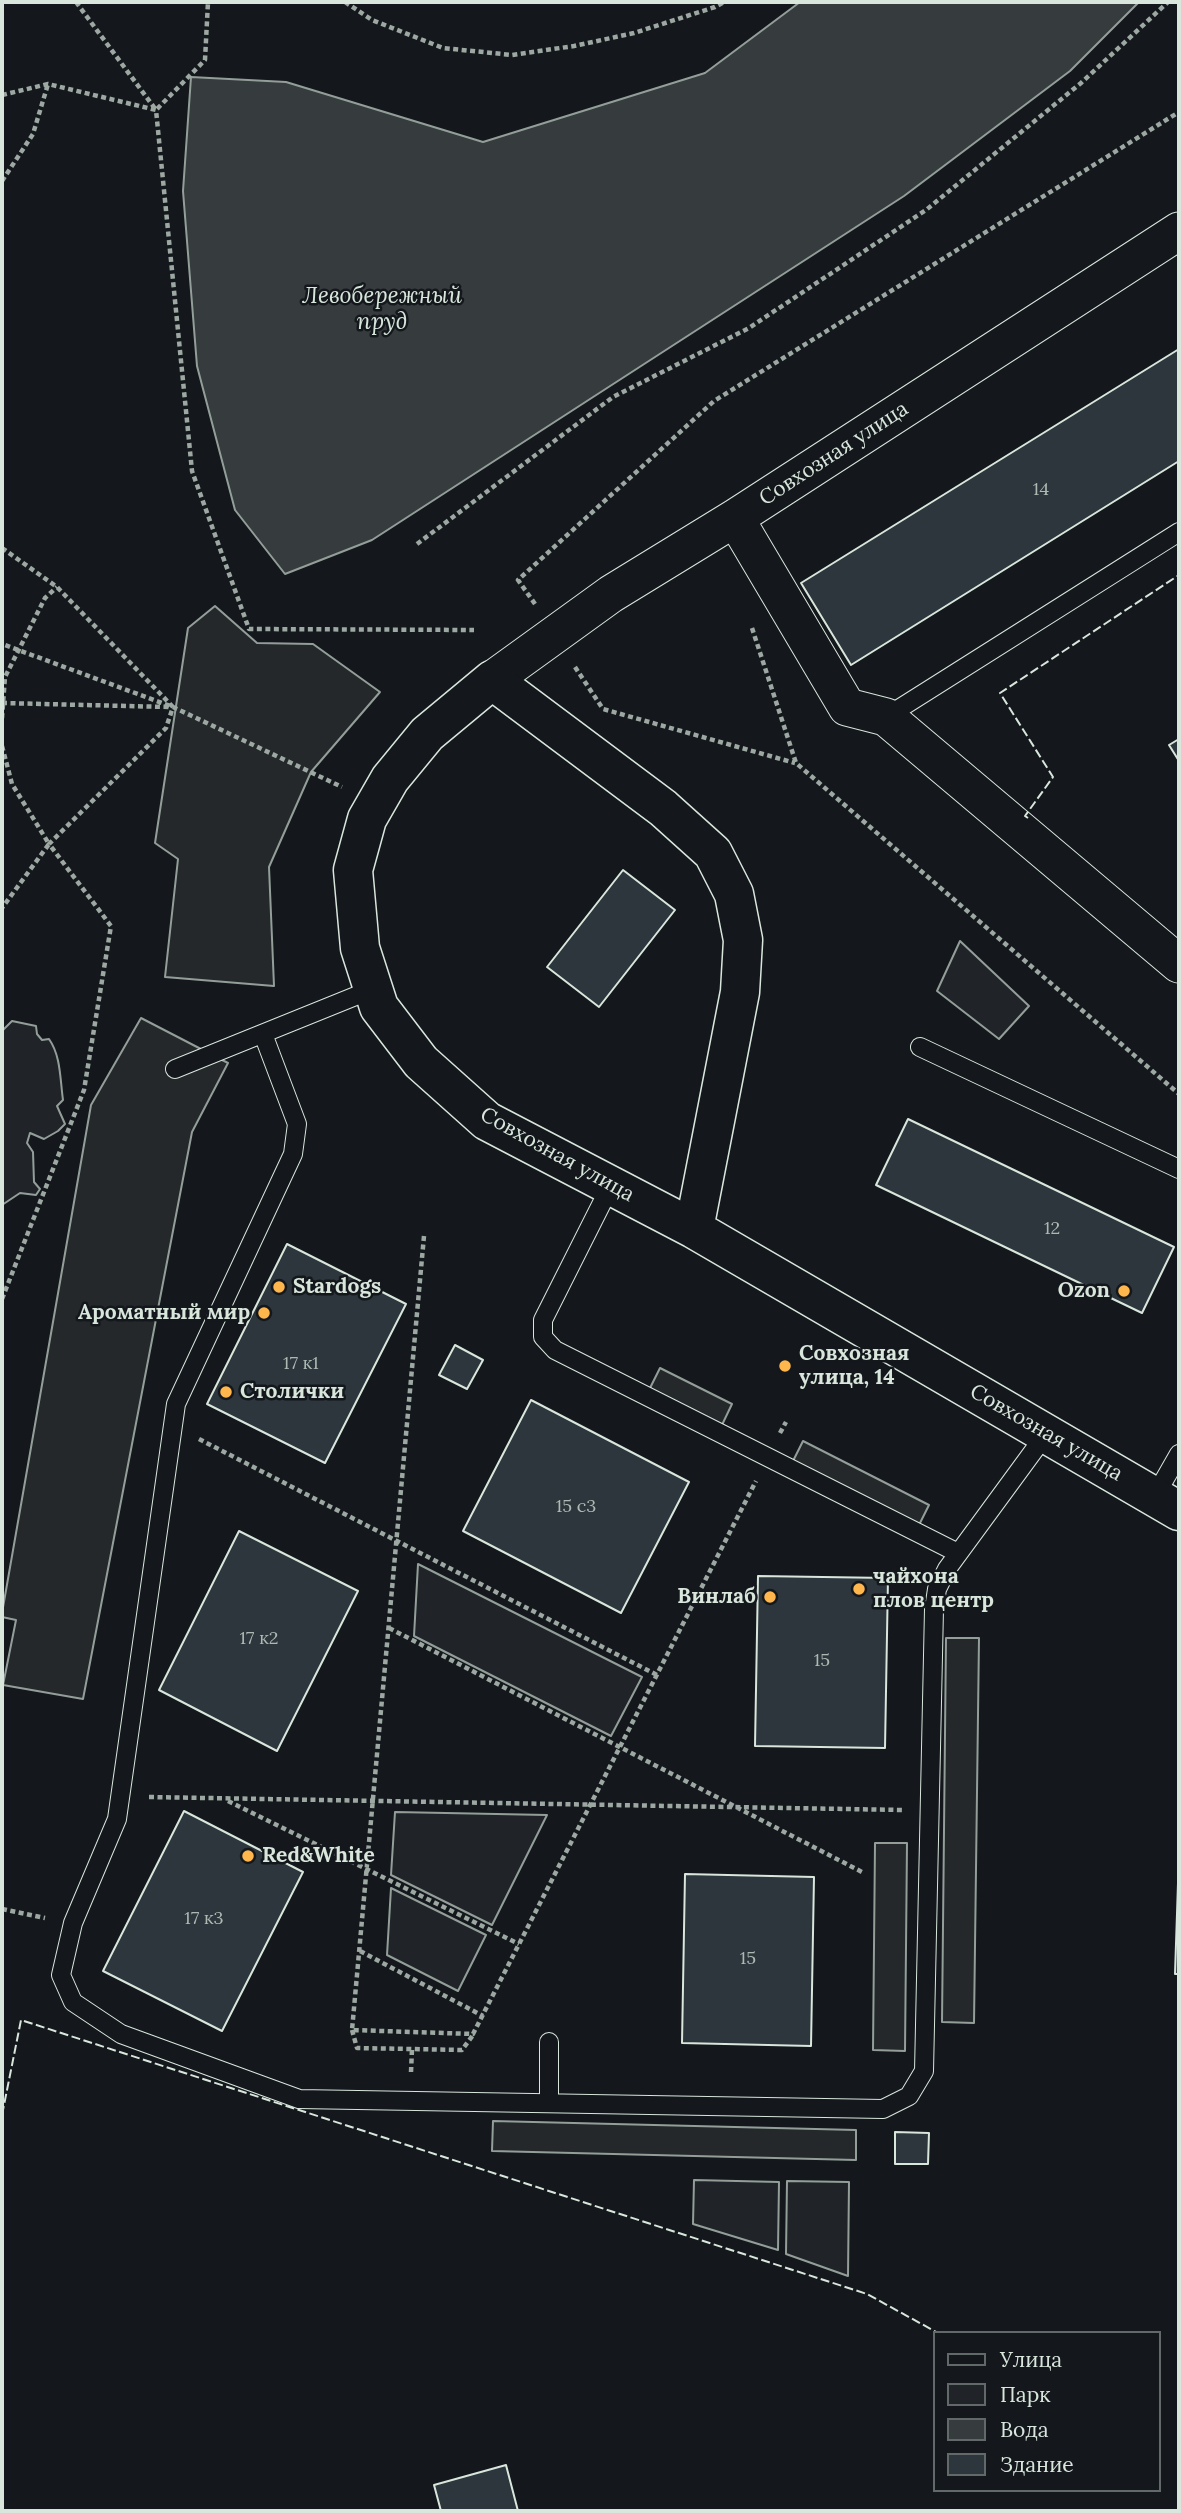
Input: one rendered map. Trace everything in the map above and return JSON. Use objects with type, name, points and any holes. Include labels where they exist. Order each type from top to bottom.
[{"type":"street","name":"Совхозная улица","points":[[1167,1504],[694,1229],[487,1121],[421,1062],[379,1007],[360,948],[353,870],[368,819],[390,779],[426,734],[492,680],[611,594],[735,518],[1179,232]]},
{"type":"street","points":[[735,518],[847,707],[886,718],[1179,964]]},
{"type":"street","points":[[492,680],[663,808],[713,853],[734,894],[743,940],[740,992],[694,1229]]},
{"type":"lane","points":[[886,718],[1179,532]]},
{"type":"lane","points":[[176,1069],[373,989]]},
{"type":"lane","points":[[264,1034],[297,1124],[293,1154],[176,1404],[117,1819],[73,1923],[61,1975],[73,2002],[121,2034],[299,2099],[883,2109],[909,2096],[925,2071],[934,1609],[937,1589],[958,1553],[1046,1434]]},
{"type":"lane","points":[[920,1047],[1179,1169]]},
{"type":"lane","points":[[611,1185],[543,1320],[543,1337],[555,1350],[958,1553]]},
{"type":"lane","points":[[1167,1504],[1179,1454]]},
{"type":"lane","points":[[549,2103],[550,2042]]},
{"type":"path","points":[[76,2],[156,110],[192,471],[250,629],[474,630]]},
{"type":"path","points":[[156,110],[205,60],[208,2]]},
{"type":"path","points":[[345,2],[372,20],[443,48],[512,55],[574,46],[634,33],[724,2]]},
{"type":"path","points":[[417,544],[613,397],[748,328],[926,210],[1081,83],[1168,2]]},
{"type":"path","points":[[2,94],[48,84],[156,110]]},
{"type":"path","points":[[2,181],[33,134],[48,84]]},
{"type":"path","points":[[518,580],[714,401],[1179,112]]},
{"type":"path","points":[[2,548],[57,587],[173,707]]},
{"type":"path","points":[[2,718],[5,677],[46,598],[57,587]]},
{"type":"path","points":[[750,622],[796,763]]},
{"type":"path","points":[[2,644],[173,707],[376,804]]},
{"type":"path","points":[[573,665],[603,709],[796,763],[1179,1094]]},
{"type":"path","points":[[2,703],[173,707]]},
{"type":"path","points":[[2,908],[49,844],[166,728],[173,707]]},
{"type":"path","points":[[2,746],[12,784],[49,844],[111,926],[84,1090],[2,1299]]},
{"type":"path","points":[[424,1236],[352,2030],[357,2048],[462,2050],[473,2034],[786,1422]]},
{"type":"path","points":[[173,1426],[657,1675]]},
{"type":"path","points":[[389,1628],[862,1871]]},
{"type":"path","points":[[120,1797],[930,1810]]},
{"type":"path","points":[[224,1799],[519,1944]]},
{"type":"path","points":[[2,1909],[73,1923]]},
{"type":"path","points":[[360,1951],[483,2016]]},
{"type":"path","points":[[352,2030],[473,2034]]},
{"type":"path","points":[[411,2049],[411,2070]]},
{"type":"green space","points":[[960,941],[1029,1006],[999,1039],[937,991]]},
{"type":"green space","points":[[12,1021],[36,1026],[37,1034],[42,1040],[49,1039],[53,1046],[63,1100],[57,1106],[65,1124],[44,1139],[30,1133],[27,1143],[33,1152],[34,1182],[40,1189],[36,1195],[20,1193],[2,1205],[2,1031]]},
{"type":"green space","points":[[418,1564],[642,1677],[611,1736],[414,1636]]},
{"type":"green space","points":[[395,1812],[547,1815],[492,1925],[391,1875]]},
{"type":"green space","points":[[391,1888],[486,1935],[458,1991],[387,1955]]},
{"type":"green space","points":[[694,2180],[779,2182],[778,2250],[693,2224]]},
{"type":"green space","points":[[787,2181],[849,2182],[848,2276],[786,2254]]},
{"type":"shaded area","points":[[215,606],[257,643],[313,644],[380,692],[311,772],[269,867],[274,986],[165,977],[178,859],[155,843],[188,628]]},
{"type":"shaded area","points":[[141,1018],[228,1063],[192,1132],[83,1699],[3,1685],[16,1620],[2,1617],[2,1613],[91,1105]]},
{"type":"shaded area","points":[[660,1368],[732,1404],[721,1427],[649,1390]]},
{"type":"shaded area","points":[[803,1441],[929,1505],[918,1527],[792,1463]]},
{"type":"shaded area","points":[[946,1638],[979,1638],[974,2023],[942,2022]]},
{"type":"shaded area","points":[[875,1843],[907,1843],[905,2051],[873,2050]]},
{"type":"shaded area","points":[[493,2121],[856,2130],[856,2160],[492,2151]]},
{"type":"water","name":"Левобережный пруд","points":[[800,2],[1139,2],[1070,71],[904,196],[372,540],[285,574],[235,510],[197,366],[183,191],[191,77],[286,82],[483,142],[705,73]]},
{"type":"building","points":[[1179,349],[1179,461],[851,665],[801,583]]},
{"type":"building","points":[[1179,739],[1179,761],[1169,745]]},
{"type":"building","points":[[623,870],[675,910],[599,1007],[547,967]]},
{"type":"building","points":[[908,1119],[1174,1247],[1142,1313],[876,1185]]},
{"type":"building","points":[[287,1244],[406,1304],[325,1463],[207,1404]]},
{"type":"building","points":[[455,1345],[483,1360],[467,1389],[439,1375]]},
{"type":"building","points":[[531,1400],[689,1482],[621,1613],[463,1531]]},
{"type":"building","points":[[239,1531],[358,1591],[277,1751],[159,1690]]},
{"type":"building","points":[[758,1576],[888,1578],[885,1748],[755,1746]]},
{"type":"building","points":[[184,1811],[303,1872],[222,2031],[103,1971]]},
{"type":"building","points":[[1179,1853],[1179,1974],[1175,1974]]},
{"type":"building","points":[[685,1874],[814,1877],[811,2046],[682,2043]]},
{"type":"building","points":[[895,2132],[929,2133],[928,2164],[895,2164]]},
{"type":"building","points":[[506,2465],[518,2511],[441,2511],[434,2485]]},
{"type":"fence","points":[[1028,818],[1025,816],[1053,777],[1000,693],[1179,575]]},
{"type":"fence","points":[[2,2115],[21,2020],[867,2294],[934,2331]]},
{"type":"place","name":"Stardogs","points":[[279,1287]]},
{"type":"place","name":"Ozon","points":[[1124,1291]]},
{"type":"place","name":"Ароматный мир","points":[[264,1313]]},
{"type":"place","name":"Совхозная улица, 14","points":[[785,1366]]},
{"type":"place","name":"Столички","points":[[226,1392]]},
{"type":"place","name":"чайхона плов центр","points":[[859,1589]]},
{"type":"place","name":"Винлаб","points":[[770,1597]]},
{"type":"place","name":"Red&White","points":[[248,1856]]}]
